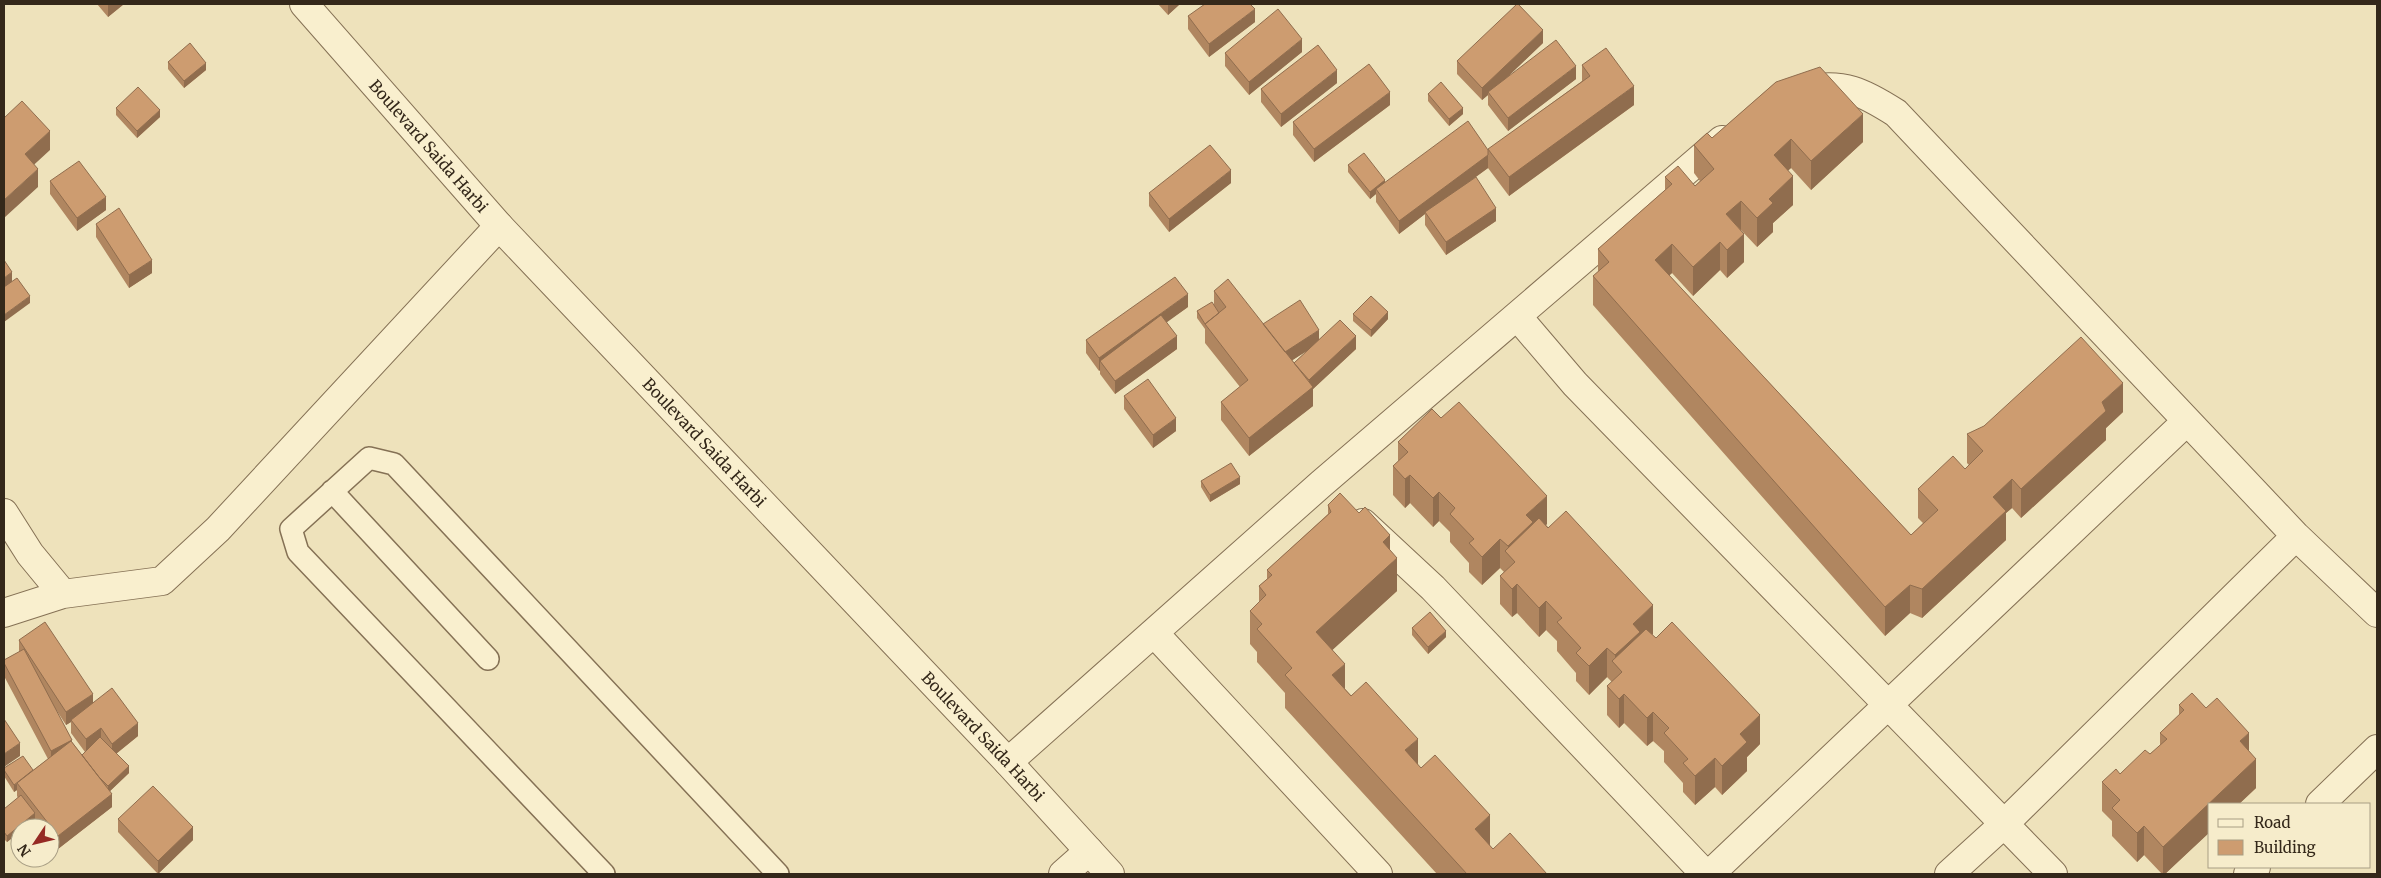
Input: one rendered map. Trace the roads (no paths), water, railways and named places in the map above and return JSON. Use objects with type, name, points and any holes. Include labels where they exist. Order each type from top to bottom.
[{"type":"street","name":"Boulevard Saida Harbi","points":[[304,4],[499,226],[1008,762],[1110,874]]},
{"type":"street","points":[[1778,99],[1795,91],[1826,85],[1863,93],[1896,113],[2296,536],[2377,613]]},
{"type":"street","points":[[1008,762],[1155,634],[1321,484],[1739,125]]},
{"type":"street","points":[[4,613],[63,594],[162,581],[218,529],[499,226]]},
{"type":"street","points":[[1517,316],[1574,384],[2053,874]]},
{"type":"street","points":[[1710,874],[2187,421]]},
{"type":"street","points":[[1321,484],[1433,588],[1705,874]]},
{"type":"street","points":[[4,513],[30,554],[63,594]]},
{"type":"street","points":[[1949,874],[2004,824],[2296,536]]},
{"type":"street","points":[[1155,634],[1378,874]]},
{"type":"street","points":[[2321,803],[2377,749]]},
{"type":"street","points":[[1063,874],[1089,851]]},
{"type":"lane","points":[[604,874],[298,552],[291,530],[369,458],[394,464],[778,874]]},
{"type":"lane","points":[[332,491],[488,659]]}]
